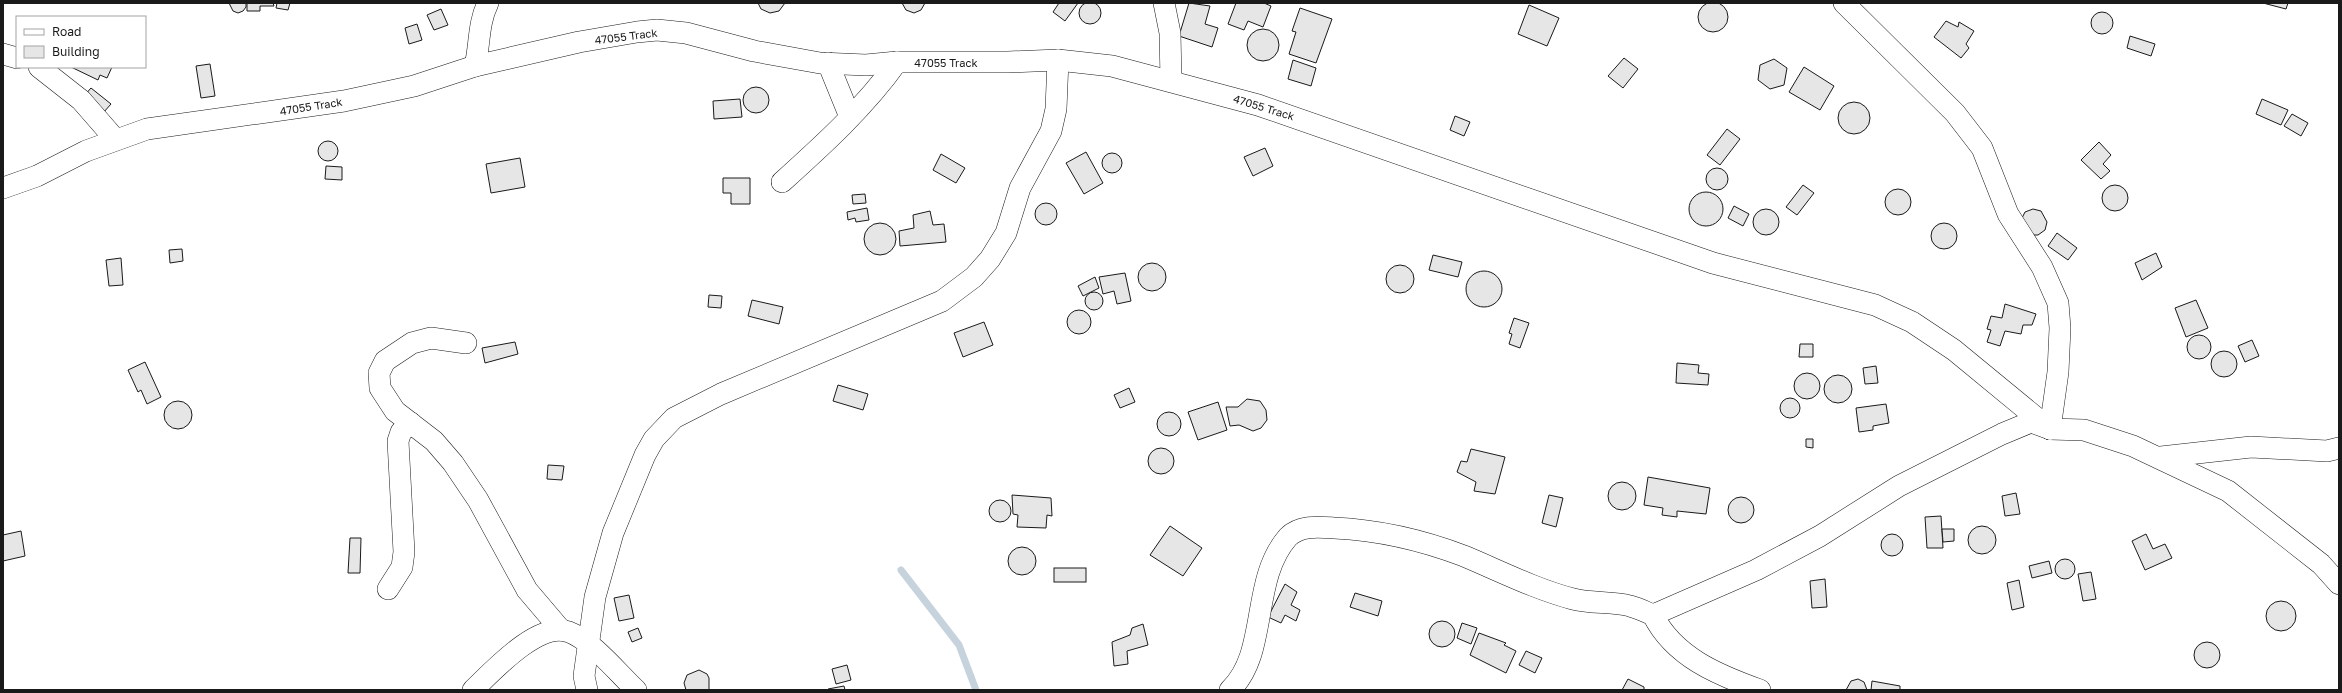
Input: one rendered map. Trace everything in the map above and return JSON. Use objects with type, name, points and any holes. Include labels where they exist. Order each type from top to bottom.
[{"type":"street","points":[[475,66],[480,46],[481,23],[488,3]]},
{"type":"street","points":[[1164,3],[1170,33],[1171,80]]},
{"type":"street","points":[[1844,3],[1956,113],[1972,132],[1982,148],[2008,214],[2042,267],[2058,303],[2060,328],[2058,372],[2050,429]]},
{"type":"street","name":"47055 Track","points":[[3,188],[37,176],[86,151],[147,129],[344,101],[414,86],[475,66],[579,42],[658,30],[686,33],[760,53],[828,63],[866,65],[897,62],[1008,62],[1058,60],[1112,66],[1171,80],[1258,105],[1713,263],[1875,305],[1912,322],[1954,350],[2050,429]]},
{"type":"street","points":[[3,54],[16,58]]},
{"type":"street","points":[[587,690],[584,676],[588,644],[596,597],[612,533],[654,439],[674,418],[681,414],[721,394],[942,301],[974,277],[990,259],[1006,233],[1020,188],[1051,131],[1056,109],[1058,60]]},
{"type":"street","points":[[782,182],[822,146],[850,117],[884,80],[897,62]]},
{"type":"street","points":[[828,63],[850,117]]},
{"type":"street","points":[[40,68],[81,100],[116,139]]},
{"type":"street","points":[[466,343],[431,338],[412,343],[385,361],[379,373],[380,388],[395,411],[434,441],[453,463],[478,500],[527,590],[561,630]]},
{"type":"street","points":[[1653,615],[1756,570],[1820,536],[1899,486],[2002,434],[2031,422],[2050,429],[2084,430],[2161,458],[2228,491],[2321,564],[2339,584]]},
{"type":"street","points":[[388,589],[402,567],[404,552],[398,440],[401,432],[411,423]]},
{"type":"street","points":[[2161,458],[2251,447],[2327,451],[2339,448]]},
{"type":"street","points":[[1230,690],[1248,664],[1253,647],[1262,593],[1272,566],[1289,536],[1300,529],[1314,528],[1356,529],[1393,535],[1426,543],[1464,556],[1523,582],[1575,600],[1630,605],[1653,615],[1662,632],[1669,640],[1700,665],[1760,690]]},
{"type":"street","points":[[472,690],[513,651],[532,639],[561,630],[569,632],[588,644],[636,690]]},
{"type":"building","points":[[1090,2],[1098,5],[1101,13],[1098,21],[1090,24],[1082,21],[1079,13],[1082,5]]},
{"type":"building","points":[[1713,2],[1724,6],[1728,17],[1724,28],[1713,32],[1702,28],[1698,17],[1702,6]]},
{"type":"building","points":[[229,3],[246,3],[246,7],[243,11],[238,13],[233,11]]},
{"type":"building","points":[[247,3],[273,3],[274,6],[260,6],[260,11],[247,11]]},
{"type":"building","points":[[277,3],[290,3],[288,10],[276,8]]},
{"type":"building","points":[[758,3],[785,3],[779,11],[770,13],[761,9]]},
{"type":"building","points":[[902,3],[925,3],[921,10],[914,13],[906,10]]},
{"type":"building","points":[[1059,3],[1078,3],[1065,21],[1053,12]]},
{"type":"building","points":[[1189,3],[1210,6],[1205,24],[1218,28],[1212,47],[1179,36]]},
{"type":"building","points":[[1236,3],[1264,3],[1271,6],[1263,27],[1248,21],[1244,30],[1228,24]]},
{"type":"building","points":[[2263,3],[2288,3],[2286,9]]},
{"type":"building","points":[[1529,5],[1559,18],[1547,46],[1518,34]]},
{"type":"building","points":[[1300,8],[1332,19],[1316,63],[1289,54],[1296,32],[1292,31]]},
{"type":"building","points":[[441,9],[448,25],[434,30],[427,15]]},
{"type":"building","points":[[2102,12],[2110,15],[2113,23],[2110,31],[2102,34],[2094,31],[2091,23],[2094,15]]},
{"type":"building","points":[[1946,21],[1958,27],[1959,22],[1974,31],[1966,44],[1969,48],[1961,58],[1934,37]]},
{"type":"building","points":[[417,24],[422,40],[409,44],[405,28]]},
{"type":"building","points":[[1260,29],[1266,29],[1276,36],[1279,45],[1278,51],[1272,58],[1266,61],[1260,61],[1250,54],[1247,48],[1247,42],[1254,32]]},
{"type":"building","points":[[2130,36],[2155,44],[2151,56],[2127,48]]},
{"type":"building","points":[[1624,58],[1638,69],[1623,88],[1608,76]]},
{"type":"building","points":[[1774,59],[1787,68],[1784,85],[1770,89],[1758,80],[1760,65]]},
{"type":"building","points":[[1293,60],[1316,68],[1311,86],[1288,79]]},
{"type":"building","points":[[210,64],[215,96],[201,98],[196,66]]},
{"type":"building","points":[[1804,67],[1834,86],[1820,110],[1789,92]]},
{"type":"building","points":[[73,68],[112,68],[107,78],[100,75],[98,80]]},
{"type":"building","points":[[756,87],[766,90],[769,100],[766,110],[756,113],[746,110],[743,100],[746,90]]},
{"type":"building","points":[[91,88],[111,104],[103,113],[83,97]]},
{"type":"building","points":[[740,99],[742,117],[714,119],[713,101]]},
{"type":"building","points":[[2262,99],[2288,110],[2281,125],[2256,114]]},
{"type":"building","points":[[1851,102],[1857,102],[1867,109],[1870,118],[1869,124],[1863,131],[1857,134],[1851,134],[1841,127],[1838,121],[1838,115],[1845,105]]},
{"type":"building","points":[[2292,114],[2308,123],[2301,136],[2284,126]]},
{"type":"building","points":[[1455,116],[1470,122],[1464,136],[1450,130]]},
{"type":"building","points":[[1727,129],[1740,139],[1720,165],[1707,155]]},
{"type":"building","points":[[328,141],[335,144],[338,151],[335,158],[328,161],[321,158],[318,151],[321,144]]},
{"type":"building","points":[[2099,142],[2111,155],[2103,164],[2110,171],[2101,179],[2081,160]]},
{"type":"building","points":[[1265,148],[1273,166],[1253,176],[1244,157]]},
{"type":"building","points":[[1086,152],[1103,183],[1084,194],[1066,163]]},
{"type":"building","points":[[1112,153],[1119,156],[1122,163],[1119,170],[1112,173],[1105,170],[1102,163],[1105,156]]},
{"type":"building","points":[[941,154],[965,168],[956,183],[933,170]]},
{"type":"building","points":[[520,158],[525,187],[491,193],[486,164]]},
{"type":"building","points":[[326,166],[342,167],[342,180],[325,179]]},
{"type":"building","points":[[1717,168],[1725,171],[1728,179],[1725,187],[1717,190],[1709,187],[1706,179],[1709,171]]},
{"type":"building","points":[[723,178],[750,178],[750,204],[731,204],[731,193],[723,193]]},
{"type":"building","points":[[1803,185],[1814,193],[1797,215],[1786,207]]},
{"type":"building","points":[[2115,185],[2124,189],[2128,198],[2124,207],[2115,211],[2106,207],[2102,198],[2106,189]]},
{"type":"building","points":[[1898,189],[1907,193],[1911,202],[1907,211],[1898,215],[1889,211],[1885,202],[1889,193]]},
{"type":"building","points":[[1706,192],[1718,197],[1723,209],[1718,221],[1706,226],[1694,221],[1689,209],[1694,197]]},
{"type":"building","points":[[865,194],[866,203],[853,204],[852,195]]},
{"type":"building","points":[[1046,203],[1050,204],[1056,210],[1056,218],[1050,224],[1046,225],[1042,224],[1036,218],[1035,214],[1036,210],[1042,204]]},
{"type":"building","points":[[1734,206],[1749,214],[1743,226],[1728,218]]},
{"type":"building","points":[[867,208],[869,220],[856,222],[855,218],[848,220],[847,212]]},
{"type":"building","points":[[1766,209],[1775,213],[1779,222],[1775,231],[1766,235],[1757,231],[1753,222],[1757,213]]},
{"type":"building","points":[[2033,209],[2041,211],[2047,222],[2045,230],[2038,235],[2033,235],[2021,220],[2025,212]]},
{"type":"building","points":[[930,211],[933,225],[944,224],[946,242],[900,246],[899,231],[914,228],[913,215]]},
{"type":"building","points":[[880,223],[891,228],[896,239],[891,250],[880,255],[869,250],[864,239],[869,228]]},
{"type":"building","points":[[1944,223],[1953,227],[1957,236],[1953,245],[1944,249],[1935,245],[1931,236],[1935,227]]},
{"type":"building","points":[[2057,233],[2077,248],[2068,260],[2048,246]]},
{"type":"building","points":[[182,249],[183,261],[170,263],[169,250]]},
{"type":"building","points":[[2156,253],[2162,267],[2142,280],[2135,263]]},
{"type":"building","points":[[1433,255],[1462,262],[1458,277],[1429,270]]},
{"type":"building","points":[[121,258],[123,285],[109,286],[106,260]]},
{"type":"building","points":[[1152,263],[1162,267],[1166,277],[1162,287],[1152,291],[1142,287],[1138,277],[1142,267]]},
{"type":"building","points":[[1400,265],[1410,269],[1414,279],[1410,289],[1400,293],[1390,289],[1386,279],[1390,269]]},
{"type":"building","points":[[1487,271],[1497,276],[1501,282],[1501,296],[1497,302],[1491,306],[1481,307],[1471,302],[1467,296],[1466,286],[1471,276],[1477,272]]},
{"type":"building","points":[[1125,273],[1131,301],[1117,304],[1114,291],[1103,294],[1099,277]]},
{"type":"building","points":[[1095,277],[1099,288],[1083,296],[1078,286]]},
{"type":"building","points":[[1094,292],[1100,295],[1103,301],[1100,307],[1094,310],[1088,307],[1085,301],[1088,295]]},
{"type":"building","points":[[709,295],[722,296],[721,308],[708,307]]},
{"type":"building","points":[[752,300],[783,307],[779,324],[748,316]]},
{"type":"building","points":[[2196,300],[2208,328],[2186,337],[2175,308]]},
{"type":"building","points":[[2005,304],[2036,314],[2032,325],[2023,325],[2021,334],[2005,331],[2000,346],[1987,342],[1991,330],[1987,329],[1991,316],[2002,318]]},
{"type":"building","points":[[1079,310],[1088,313],[1091,322],[1088,331],[1079,334],[1070,331],[1067,322],[1070,313]]},
{"type":"building","points":[[1514,318],[1529,323],[1520,348],[1509,344],[1512,334],[1509,333]]},
{"type":"building","points":[[984,322],[993,345],[963,357],[954,333]]},
{"type":"building","points":[[2199,335],[2207,339],[2211,347],[2207,355],[2199,359],[2191,355],[2187,347],[2191,339]]},
{"type":"building","points":[[2252,340],[2259,356],[2245,362],[2238,346]]},
{"type":"building","points":[[515,342],[518,354],[485,363],[482,348]]},
{"type":"building","points":[[1800,344],[1813,344],[1813,357],[1799,357]]},
{"type":"building","points":[[2224,351],[2234,354],[2237,364],[2234,374],[2224,377],[2214,374],[2211,364],[2214,354]]},
{"type":"building","points":[[145,362],[161,397],[147,404],[141,390],[138,392],[128,370]]},
{"type":"building","points":[[1677,363],[1699,365],[1698,373],[1709,374],[1708,385],[1676,383]]},
{"type":"building","points":[[1876,366],[1878,383],[1865,384],[1863,368]]},
{"type":"building","points":[[1807,373],[1816,377],[1820,386],[1816,395],[1807,399],[1798,395],[1794,386],[1798,377]]},
{"type":"building","points":[[1838,375],[1848,379],[1852,389],[1848,399],[1838,403],[1828,399],[1824,389],[1828,379]]},
{"type":"building","points":[[838,385],[868,394],[863,410],[833,401]]},
{"type":"building","points":[[1129,388],[1135,402],[1120,408],[1114,395]]},
{"type":"building","points":[[1786,398],[1794,398],[1800,404],[1800,412],[1794,418],[1786,418],[1780,412],[1780,404]]},
{"type":"building","points":[[1247,399],[1260,401],[1266,410],[1267,420],[1261,428],[1253,431],[1239,425],[1230,426],[1226,407],[1238,407]]},
{"type":"building","points":[[178,401],[188,405],[192,415],[188,425],[178,429],[168,425],[164,415],[168,405]]},
{"type":"building","points":[[1218,402],[1227,430],[1198,440],[1188,412]]},
{"type":"building","points":[[1886,404],[1889,423],[1873,426],[1873,430],[1859,432],[1856,408]]},
{"type":"building","points":[[1169,412],[1178,415],[1181,424],[1178,433],[1169,436],[1160,433],[1157,424],[1160,415]]},
{"type":"building","points":[[1806,439],[1813,439],[1813,448],[1806,447]]},
{"type":"building","points":[[1161,448],[1170,452],[1174,461],[1170,470],[1161,474],[1152,470],[1148,461],[1152,452]]},
{"type":"building","points":[[1471,449],[1505,457],[1495,494],[1474,491],[1476,482],[1457,472],[1461,461],[1467,462]]},
{"type":"building","points":[[548,465],[564,466],[562,480],[547,479]]},
{"type":"building","points":[[1648,477],[1710,488],[1706,514],[1677,511],[1677,517],[1662,515],[1663,508],[1644,505]]},
{"type":"building","points":[[1622,482],[1628,483],[1632,486],[1635,490],[1635,502],[1632,506],[1628,509],[1622,510],[1616,509],[1612,506],[1609,502],[1608,496],[1609,490],[1612,486],[1616,483]]},
{"type":"building","points":[[2016,493],[2020,514],[2005,516],[2002,496]]},
{"type":"building","points":[[1012,495],[1051,498],[1052,516],[1047,515],[1046,528],[1017,527],[1018,515],[1013,514]]},
{"type":"building","points":[[1549,495],[1563,498],[1556,527],[1542,523]]},
{"type":"building","points":[[1741,497],[1750,501],[1754,510],[1750,519],[1741,523],[1732,519],[1728,510],[1732,501]]},
{"type":"building","points":[[1000,500],[1008,503],[1011,511],[1008,519],[1000,522],[992,519],[989,511],[992,503]]},
{"type":"building","points":[[1941,516],[1943,548],[1927,548],[1925,517]]},
{"type":"building","points":[[1170,526],[1202,548],[1183,576],[1150,555]]},
{"type":"building","points":[[1982,526],[1988,527],[1992,530],[1995,534],[1995,546],[1992,550],[1988,553],[1982,554],[1976,553],[1972,550],[1969,546],[1968,540],[1969,534],[1972,530],[1976,527]]},
{"type":"building","points":[[1942,529],[1954,529],[1954,541],[1943,542]]},
{"type":"building","points":[[21,531],[25,556],[3,561],[3,535]]},
{"type":"building","points":[[1892,534],[1900,537],[1903,545],[1900,553],[1892,556],[1884,553],[1881,545],[1884,537]]},
{"type":"building","points":[[2146,534],[2153,549],[2165,544],[2172,558],[2145,570],[2132,541]]},
{"type":"building","points":[[350,538],[361,538],[360,573],[348,573]]},
{"type":"building","points":[[1022,547],[1032,551],[1036,561],[1032,571],[1022,575],[1012,571],[1008,561],[1012,551]]},
{"type":"building","points":[[2065,559],[2072,562],[2075,569],[2072,576],[2065,579],[2058,576],[2055,569],[2058,562]]},
{"type":"building","points":[[2049,561],[2052,573],[2032,578],[2029,566]]},
{"type":"building","points":[[1054,568],[1086,568],[1086,582],[1054,582]]},
{"type":"building","points":[[2091,572],[2096,599],[2083,601],[2078,574]]},
{"type":"building","points":[[1825,579],[1827,607],[1812,608],[1810,581]]},
{"type":"building","points":[[2019,580],[2024,607],[2012,610],[2007,583]]},
{"type":"building","points":[[1285,584],[1297,592],[1291,605],[1300,610],[1296,621],[1285,615],[1281,623],[1268,617]]},
{"type":"building","points":[[1355,593],[1382,601],[1378,616],[1350,607]]},
{"type":"building","points":[[629,595],[634,618],[619,621],[614,598]]},
{"type":"building","points":[[2281,601],[2287,602],[2295,610],[2295,622],[2287,630],[2281,631],[2275,630],[2267,622],[2266,616],[2267,610],[2275,602]]},
{"type":"building","points":[[1442,621],[1451,625],[1455,634],[1451,643],[1442,647],[1433,643],[1429,634],[1433,625]]},
{"type":"building","points":[[1462,623],[1477,628],[1471,644],[1457,638]]},
{"type":"building","points":[[1143,624],[1148,645],[1127,651],[1128,664],[1114,666],[1112,642],[1130,635],[1132,628]]},
{"type":"building","points":[[638,628],[642,638],[632,642],[628,632]]},
{"type":"building","points":[[1479,633],[1506,643],[1504,645],[1516,651],[1506,673],[1470,655]]},
{"type":"building","points":[[2207,642],[2216,646],[2220,655],[2216,664],[2207,668],[2198,664],[2194,655],[2198,646]]},
{"type":"building","points":[[1526,651],[1542,658],[1535,673],[1519,665]]},
{"type":"building","points":[[847,665],[851,680],[836,684],[832,669]]},
{"type":"building","points":[[699,670],[707,674],[709,678],[709,690],[686,690],[684,683],[687,675]]},
{"type":"building","points":[[1628,679],[1644,687],[1644,690],[1622,690]]},
{"type":"building","points":[[1858,679],[1864,682],[1867,690],[1846,690],[1851,681]]},
{"type":"building","points":[[1872,681],[1900,686],[1900,690],[1871,690]]},
{"type":"building","points":[[844,686],[845,690],[828,689]]},
{"type":"waterway","points":[[901,570],[959,645],[976,690]]}]
